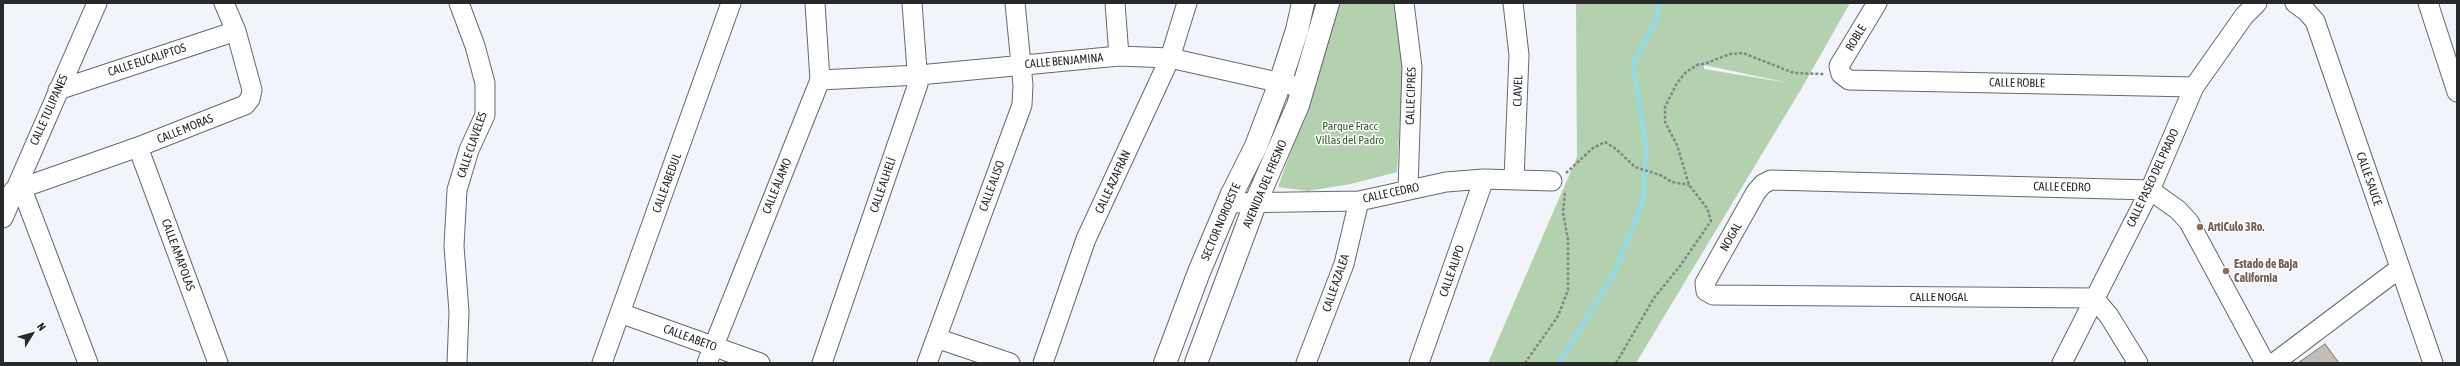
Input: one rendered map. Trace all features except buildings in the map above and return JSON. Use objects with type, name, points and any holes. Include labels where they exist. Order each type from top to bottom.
[{"type":"street","name":"CALLE TULIPANES","points":[[3,218],[18,190],[58,90],[98,3]]},
{"type":"street","name":"CALLE MORAS","points":[[18,190],[138,147],[245,105],[250,99],[252,90],[236,31],[224,3]]},
{"type":"street","name":"CALLE CLAVELES","points":[[457,363],[459,312],[454,246],[457,190],[469,150],[485,115],[485,83],[475,46],[459,3]]},
{"type":"street","name":"CALLE ABEDUL","points":[[602,363],[731,3]]},
{"type":"street","name":"CALLE ÁLAMO","points":[[710,355],[820,80],[815,3]]},
{"type":"street","name":"CALLE ALHELÍ","points":[[822,363],[918,84],[919,75],[912,3]]},
{"type":"street","name":"CALLE ALISO","points":[[927,363],[1022,105],[1021,65],[1015,3]]},
{"type":"street","points":[[1114,3],[1119,56]]},
{"type":"street","name":"CALLE AZAFRÁN","points":[[1043,363],[1086,239],[1170,58],[1187,3]]},
{"type":"street","points":[[1280,83],[1297,30],[1303,3]]},
{"type":"street","name":"AVENIDA DEL FRESNO","points":[[1196,363],[1255,204],[1304,88],[1328,3]]},
{"type":"street","name":"CALLE CIPRÉS","points":[[1404,3],[1412,67],[1408,189]]},
{"type":"street","name":"CLAVEL","points":[[1513,3],[1519,55],[1514,179]]},
{"type":"street","name":"ROBLE","points":[[1841,74],[1839,66],[1877,3]]},
{"type":"street","name":"CALLE PASEO DEL PRADO","points":[[2062,363],[2150,190],[2194,86],[2244,16],[2257,3]]},
{"type":"street","name":"CALLE SAUCE","points":[[2295,3],[2306,11],[2315,21],[2433,363]]},
{"type":"street","points":[[2428,3],[2457,92]]},
{"type":"street","name":"CALLE EUCALIPTOS","points":[[58,90],[236,31]]},
{"type":"street","name":"CALLE BENJAMINA","points":[[820,80],[919,75],[1119,56],[1170,58],[1304,88]]},
{"type":"street","name":"CALLE ROBLE","points":[[1841,74],[1849,80],[2194,86]]},
{"type":"street","name":"SECTOR NOROESTE","points":[[1165,363],[1199,272],[1229,202],[1256,146],[1280,83]]},
{"type":"street","name":"CALLE AMAPOLAS","points":[[138,147],[218,363]]},
{"type":"street","name":"CALLE CEDRO","points":[[1229,202],[1255,204],[1359,200],[1446,182],[1484,179],[1552,181]]},
{"type":"street","name":"CALLE ALIPO","points":[[1419,363],[1484,179]]},
{"type":"street","name":"CALLE CEDRO","points":[[1763,184],[1771,180],[2150,190]]},
{"type":"street","name":"NOGAL","points":[[1706,291],[1705,283],[1763,184]]},
{"type":"street","points":[[18,190],[88,363]]},
{"type":"street","points":[[2150,190],[2178,210],[2189,222],[2265,363]]},
{"type":"street","name":"CALLE AZALEA","points":[[1306,363],[1344,264],[1359,200]]},
{"type":"street","points":[[2274,363],[2400,268]]},
{"type":"street","name":"CALLE NOGAL","points":[[1706,291],[1714,295],[2094,298]]},
{"type":"street","points":[[2094,298],[2109,316],[2138,363]]},
{"type":"street","name":"CALLE ABETO","points":[[620,313],[710,355],[760,363]]},
{"type":"street","points":[[936,338],[1010,363]]},
{"type":"path","points":[[1616,363],[1654,298],[1680,266],[1711,221],[1707,208],[1689,185],[1677,145],[1665,122],[1665,107],[1677,83],[1686,72],[1699,64],[1704,64],[1730,54],[1743,53],[1794,73],[1841,74]]},
{"type":"path","points":[[1552,181],[1564,175],[1593,148],[1604,142],[1616,149],[1635,167],[1660,175],[1672,182],[1689,185]]},
{"type":"path","points":[[1524,363],[1558,316],[1569,283],[1568,240],[1563,212],[1565,191],[1562,185],[1552,181]]},
{"type":"green space","name":"Parque Fracc Villas del Padro","points":[[1336,3],[1395,3],[1403,64],[1397,172],[1351,184],[1308,191],[1278,187],[1318,76]]},
{"type":"green space","points":[[1576,3],[1850,3],[1803,86],[1636,363],[1488,363],[1577,157]],"holes":[[[1704,65],[1789,83],[1704,69]]]},
{"type":"waterway","points":[[1559,363],[1615,272],[1643,201],[1646,147],[1633,64],[1657,19],[1659,3]]},
{"type":"place","name":"ArtiCulo 3Ro.","points":[[2200,227]]},
{"type":"place","name":"Estado de Baja California","points":[[2226,271]]}]
